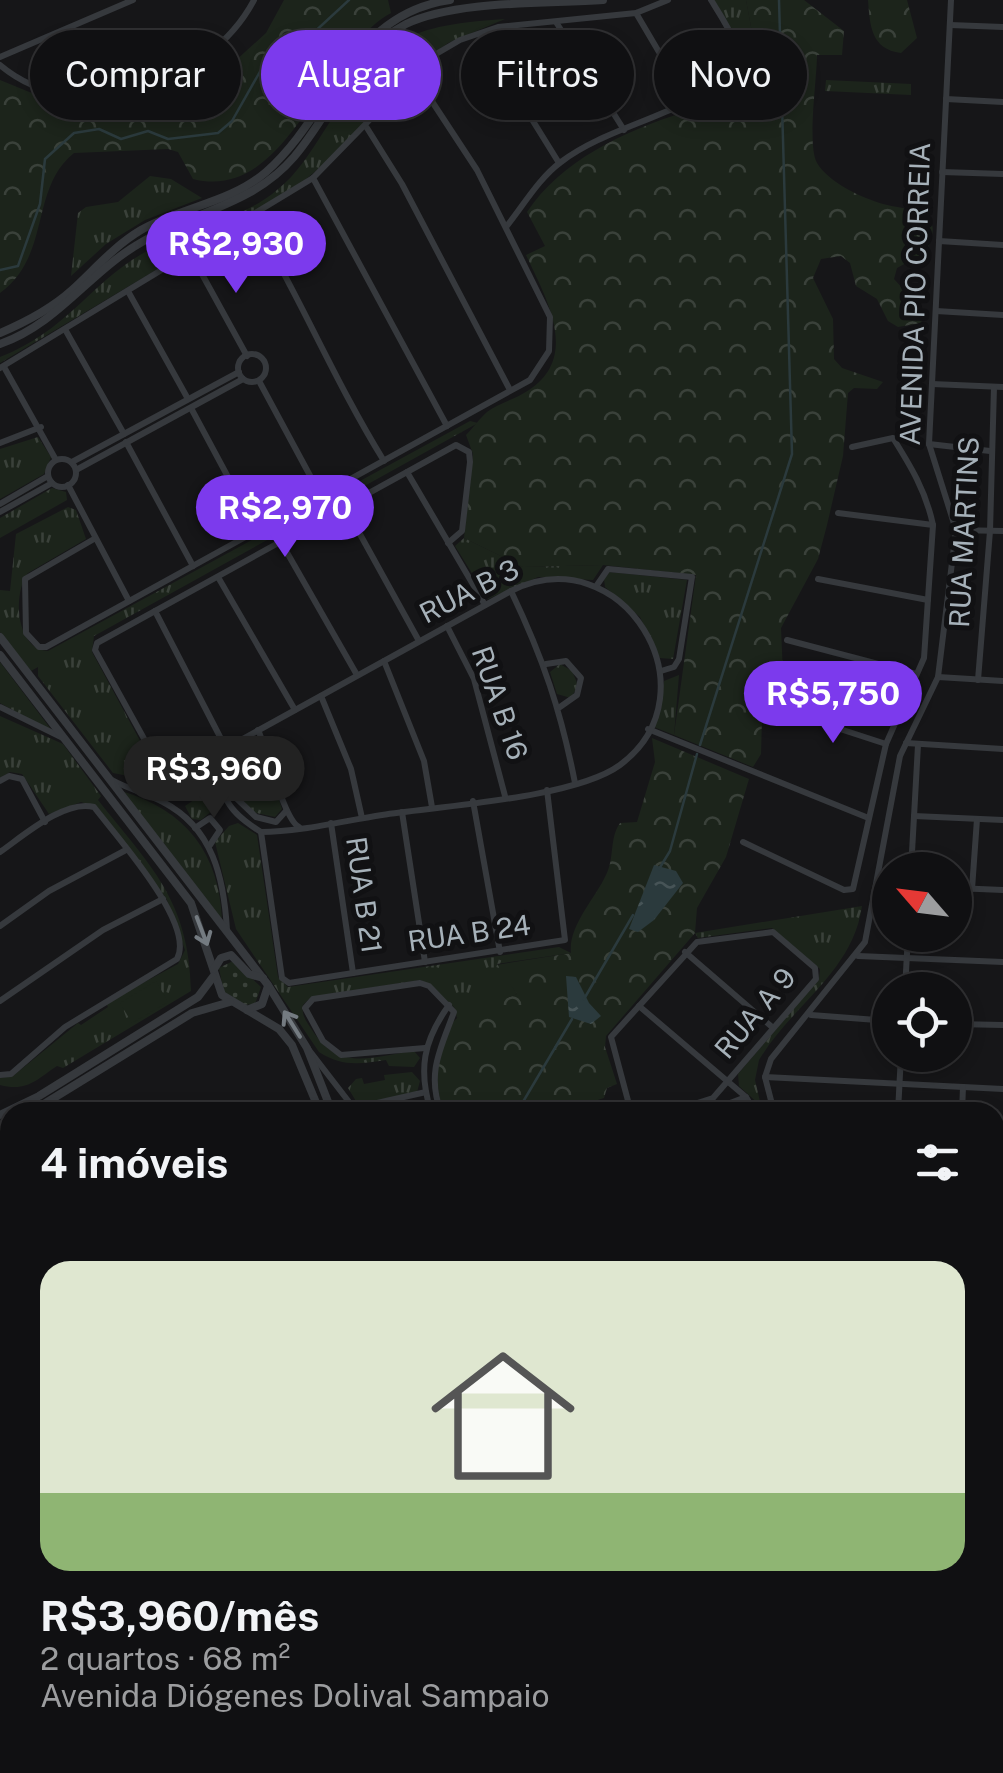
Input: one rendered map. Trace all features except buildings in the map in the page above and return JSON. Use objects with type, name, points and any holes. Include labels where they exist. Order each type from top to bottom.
[{"type":"street","points":[[0,61],[133,0]]},
{"type":"street","points":[[0,61],[50,90],[91,96],[142,88],[198,62],[224,41],[254,0]]},
{"type":"street","points":[[0,333],[29,320],[70,291],[101,259],[141,230],[229,196],[265,172],[292,143],[353,55],[374,33],[401,15],[450,0]]},
{"type":"street","points":[[0,344],[31,331],[141,242],[265,186],[294,158],[370,51],[405,24],[457,10],[602,0]]},
{"type":"street","points":[[495,30],[523,23],[636,13],[668,0]]},
{"type":"street","points":[[711,0],[730,30]]},
{"type":"street","name":"AVENIDA PIO CORREIA","points":[[881,852],[888,802],[906,744],[938,677],[956,530],[929,444],[950,0]]},
{"type":"street","points":[[636,13],[654,43]]},
{"type":"street","points":[[556,22],[624,130]]},
{"type":"street","points":[[950,24],[1003,27]]},
{"type":"street","points":[[946,99],[1003,102]]},
{"type":"street","points":[[94,539],[26,579],[26,633],[30,642],[46,647],[530,380],[541,367],[551,335],[550,318],[506,227],[441,110]]},
{"type":"street","points":[[506,227],[559,163],[654,117]]},
{"type":"street","points":[[0,512],[50,480],[56,460],[41,427],[2,367],[192,256],[314,178],[374,120]]},
{"type":"street","points":[[532,120],[559,163]]},
{"type":"street","points":[[367,128],[402,184],[510,390]]},
{"type":"street","points":[[942,172],[1003,174]]},
{"type":"street","points":[[314,178],[447,426]]},
{"type":"street","points":[[253,218],[295,288],[356,416],[384,460]]},
{"type":"street","points":[[939,241],[1003,245]]},
{"type":"street","points":[[129,601],[68,485],[74,466],[241,375],[246,356],[192,256]]},
{"type":"street","points":[[129,293],[257,531]]},
{"type":"street","points":[[936,312],[1003,315]]},
{"type":"street","points":[[66,331],[193,566]]},
{"type":"street","points":[[246,356],[255,355],[265,362],[265,375],[258,381]]},
{"type":"street","points":[[241,375],[258,381],[321,496]]},
{"type":"street","points":[[932,384],[998,387]]},
{"type":"street","name":"RUA MARTINS","points":[[978,680],[990,531],[990,450],[998,387]]},
{"type":"street","points":[[0,443],[41,427]]},
{"type":"street","points":[[743,842],[844,890],[853,889],[858,882],[866,817],[886,744],[924,658],[933,525],[906,451],[892,438],[852,446]]},
{"type":"street","points":[[929,444],[990,450]]},
{"type":"street","points":[[286,811],[276,822],[260,819],[242,807],[231,783],[234,764],[229,746],[155,611],[456,445],[463,447],[470,462],[462,531],[448,542]]},
{"type":"street","points":[[56,460],[74,466]]},
{"type":"street","points":[[407,472],[484,605]]},
{"type":"street","points":[[50,480],[68,485]]},
{"type":"street","points":[[0,504],[20,497]]},
{"type":"street","points":[[345,506],[419,642]]},
{"type":"street","points":[[838,513],[933,525]]},
{"type":"street","points":[[956,530],[1003,531]]},
{"type":"street","points":[[281,541],[358,675]]},
{"type":"street","points":[[229,746],[220,779],[224,795],[238,816],[261,832],[547,790],[596,779],[621,764],[648,729],[662,670],[642,623],[596,585],[608,570],[692,577],[679,659],[674,666],[662,670]]},
{"type":"street","points":[[218,576],[294,710]]},
{"type":"street","name":"RUA B 3","points":[[155,611],[97,643],[95,650],[162,773],[172,778],[530,581],[562,578],[596,585]]},
{"type":"street","points":[[818,579],[928,600]]},
{"type":"street","points":[[511,590],[546,664],[560,707],[575,784]]},
{"type":"street","name":"RUA B 16","points":[[447,626],[474,679],[505,796]]},
{"type":"street","points":[[0,636],[265,981],[307,1048],[350,1102]]},
{"type":"street","points":[[787,640],[916,674]]},
{"type":"street","points":[[0,656],[192,903],[215,971],[215,983],[230,1002],[280,1029],[292,1046],[316,1102]]},
{"type":"street","points":[[384,661],[424,760],[432,807]]},
{"type":"street","points":[[546,664],[566,661],[580,678],[577,694],[560,707]]},
{"type":"street","points":[[938,677],[1003,681]]},
{"type":"street","points":[[320,696],[351,769],[362,818]]},
{"type":"street","points":[[3,711],[65,739]]},
{"type":"street","points":[[791,713],[886,744]]},
{"type":"street","points":[[648,729],[866,817]]},
{"type":"street","points":[[258,730],[290,822],[299,827]]},
{"type":"street","points":[[234,764],[247,747],[263,740]]},
{"type":"street","points":[[906,744],[1003,749]]},
{"type":"street","points":[[912,852],[918,744]]},
{"type":"street","points":[[0,781],[14,775],[22,779],[45,822]]},
{"type":"street","points":[[107,777],[177,810],[195,828],[209,846],[221,875],[227,931]]},
{"type":"street","name":"RUA B 24","points":[[261,832],[282,978],[289,982],[500,952],[562,942],[567,935],[547,790]]},
{"type":"street","points":[[473,801],[500,952]]},
{"type":"street","points":[[0,852],[45,822],[81,805],[94,807],[163,899],[172,914],[182,950],[178,959],[119,990],[65,1027],[11,1074],[1,1075]]},
{"type":"street","points":[[402,812],[425,962]]},
{"type":"street","points":[[914,816],[1003,820]]},
{"type":"street","points":[[195,828],[210,818],[220,830],[209,846]]},
{"type":"street","points":[[977,818],[972,889],[1003,890]]},
{"type":"street","name":"RUA B 21","points":[[331,822],[353,973]]},
{"type":"street","points":[[0,926],[49,891],[126,850]]},
{"type":"street","points":[[0,1001],[103,930],[163,899]]},
{"type":"street","name":"AVENIDA PIO CORREIA","points":[[765,1077],[771,1059],[858,956],[872,913]]},
{"type":"street","name":"RUA A 9","points":[[685,952],[704,939],[773,932],[817,974],[727,1082],[702,1102]]},
{"type":"street","points":[[627,1102],[609,1040],[685,952],[772,1028]]},
{"type":"street","points":[[906,972],[907,952]]},
{"type":"street","points":[[26,1102],[198,997],[221,958],[231,955],[250,974],[265,981]]},
{"type":"street","points":[[858,956],[1003,962]]},
{"type":"street","points":[[247,1010],[262,1004],[265,981]]},
{"type":"street","points":[[425,1048],[340,1055],[323,1041],[305,1008],[313,999],[420,983],[429,986],[454,1015],[436,1055],[436,1102]]},
{"type":"street","points":[[47,1102],[192,1012],[230,1002]]},
{"type":"street","points":[[432,1102],[422,1069],[425,1048],[448,1005]]},
{"type":"street","points":[[638,1006],[749,1102]]},
{"type":"street","points":[[810,1016],[872,1020]]},
{"type":"street","points":[[972,1024],[1003,1025]]},
{"type":"street","points":[[307,1048],[328,1102]]},
{"type":"street","points":[[899,1102],[900,1072]]},
{"type":"street","points":[[771,1102],[765,1077],[1003,1089]]},
{"type":"street","points":[[962,1102],[963,1087]]},
{"type":"street","points":[[402,1102],[435,1090]]},
{"type":"street","points":[[733,1102],[746,1097]]},
{"type":"green space","points":[[284,0],[388,0],[391,13],[369,30],[268,30]]},
{"type":"green space","points":[[714,0],[746,0],[752,30],[731,30]]},
{"type":"green space","points":[[746,0],[804,0],[844,31],[842,55],[817,55],[813,127],[817,163],[846,188],[875,201],[923,214],[932,226],[926,252],[897,268],[894,279],[924,312],[921,323],[898,327],[888,321],[877,299],[856,286],[850,263],[841,256],[821,259],[813,278],[833,319],[834,359],[842,368],[883,382],[877,389],[854,388],[848,393],[843,456],[827,525],[818,559],[781,628],[783,675],[762,718],[761,754],[753,767],[674,735],[696,575],[603,565],[523,567],[464,538],[473,454],[466,435],[487,412],[529,390],[545,376],[553,360],[554,325],[526,255],[545,246],[527,212],[576,163],[616,139],[663,120],[807,120],[807,30],[752,30]]},
{"type":"green space","points":[[868,0],[907,0],[917,38],[901,53],[883,47],[874,35]]},
{"type":"green space","points":[[505,19],[479,30],[461,30],[461,38],[441,48],[441,30],[429,30],[439,27]]},
{"type":"green space","points":[[261,38],[261,120],[300,120],[279,147],[254,169],[226,180],[193,179],[178,152],[168,149],[74,153],[51,185],[27,260],[0,293],[0,80],[30,92],[30,120],[241,120],[241,56]]},
{"type":"green space","points":[[826,80],[911,84],[911,95],[825,91]]},
{"type":"green space","points":[[332,120],[370,120],[300,184],[0,363],[0,357],[44,334],[127,264],[180,236],[247,210],[277,190],[303,163]]},
{"type":"green space","points":[[339,120],[358,120],[344,138],[332,129]]},
{"type":"green space","points":[[150,176],[171,179],[202,198],[145,220],[106,244],[71,276],[78,213],[86,207],[118,202]]},
{"type":"green space","points":[[470,421],[478,423],[94,636],[92,652],[158,774],[174,781],[210,762],[217,765],[215,777],[181,796],[144,779],[113,773],[38,676],[38,667],[31,671],[0,632],[0,590],[10,591],[16,534],[68,507],[76,510],[86,539],[28,573],[20,594],[23,631],[37,648],[48,651]]},
{"type":"green space","points":[[38,437],[51,457],[44,474],[0,499],[0,449]]},
{"type":"green space","points":[[52,488],[66,492],[67,500],[0,538],[0,518]]},
{"type":"green space","points":[[464,538],[523,567],[603,565],[593,580],[538,577],[488,599],[455,546]]},
{"type":"green space","points":[[609,572],[687,580],[673,659],[660,658],[640,617],[605,587],[604,579]]},
{"type":"green space","points":[[0,662],[53,732],[0,703]]},
{"type":"green space","points":[[560,664],[572,671],[578,685],[571,698],[557,694],[550,672]]},
{"type":"green space","points":[[679,675],[674,735],[654,727],[664,681]]},
{"type":"green space","points":[[0,716],[63,744],[101,796],[98,800],[164,886],[183,932],[191,991],[63,1068],[57,1066],[17,1087],[0,1085],[0,1078],[13,1076],[78,1023],[81,1025],[108,1007],[106,1003],[178,964],[185,950],[167,900],[98,808],[81,802],[49,814],[22,774],[10,772],[0,778]]},
{"type":"green space","points":[[652,738],[749,779],[726,857],[697,908],[695,933],[606,1036],[605,1047],[617,1084],[607,1088],[604,1098],[591,1102],[441,1102],[439,1051],[448,1028],[469,1011],[517,994],[496,965],[571,953],[578,923],[609,868],[617,829],[620,823],[637,822],[655,762]]},
{"type":"green space","points":[[252,748],[263,751],[282,809],[275,817],[252,812],[236,792],[239,761]]},
{"type":"green space","points":[[213,787],[220,792],[220,804],[201,820],[192,819],[185,806]]},
{"type":"green space","points":[[121,791],[164,810],[195,838],[214,874],[222,920]]},
{"type":"green space","points":[[238,823],[257,835],[278,977],[288,987],[559,947],[571,953],[497,964],[517,994],[457,1018],[454,1007],[421,980],[311,997],[303,1005],[304,1016],[324,1045],[335,1053],[371,1058],[414,1051],[420,1058],[414,1067],[389,1066],[386,1060],[336,1060],[319,1052],[236,929],[215,842],[229,826]]},
{"type":"green space","points":[[862,906],[847,950],[759,1060],[755,1080],[760,1102],[739,1086],[738,1074],[819,979],[820,969],[772,928],[698,938],[695,933]]},
{"type":"green space","points":[[233,961],[261,987],[255,1004],[242,1005],[224,994],[219,968]]},
{"type":"green space","points":[[156,981],[168,1002],[132,1023],[120,1003]]},
{"type":"green space","points":[[412,1072],[420,1081],[417,1092],[376,1102],[357,1102],[348,1088],[356,1079],[362,1078],[364,1084],[385,1080],[384,1075]]},
{"type":"water","points":[[654,865],[676,871],[683,883],[654,920],[638,932],[629,929]]},
{"type":"water","points":[[566,976],[576,977],[589,1003],[601,1016],[591,1024],[569,1017]]},
{"type":"waterway","points":[[0,270],[18,266],[40,204],[45,159],[74,133],[99,129],[121,139],[148,131],[168,139],[218,133],[232,121],[266,61],[278,52],[296,49],[349,0]]},
{"type":"waterway","points":[[700,745],[792,454],[779,0]]},
{"type":"waterway","points":[[659,869],[670,851],[697,754]]},
{"type":"waterway","points":[[584,999],[633,915]]},
{"type":"waterway","points":[[523,1102],[572,1019]]}]
